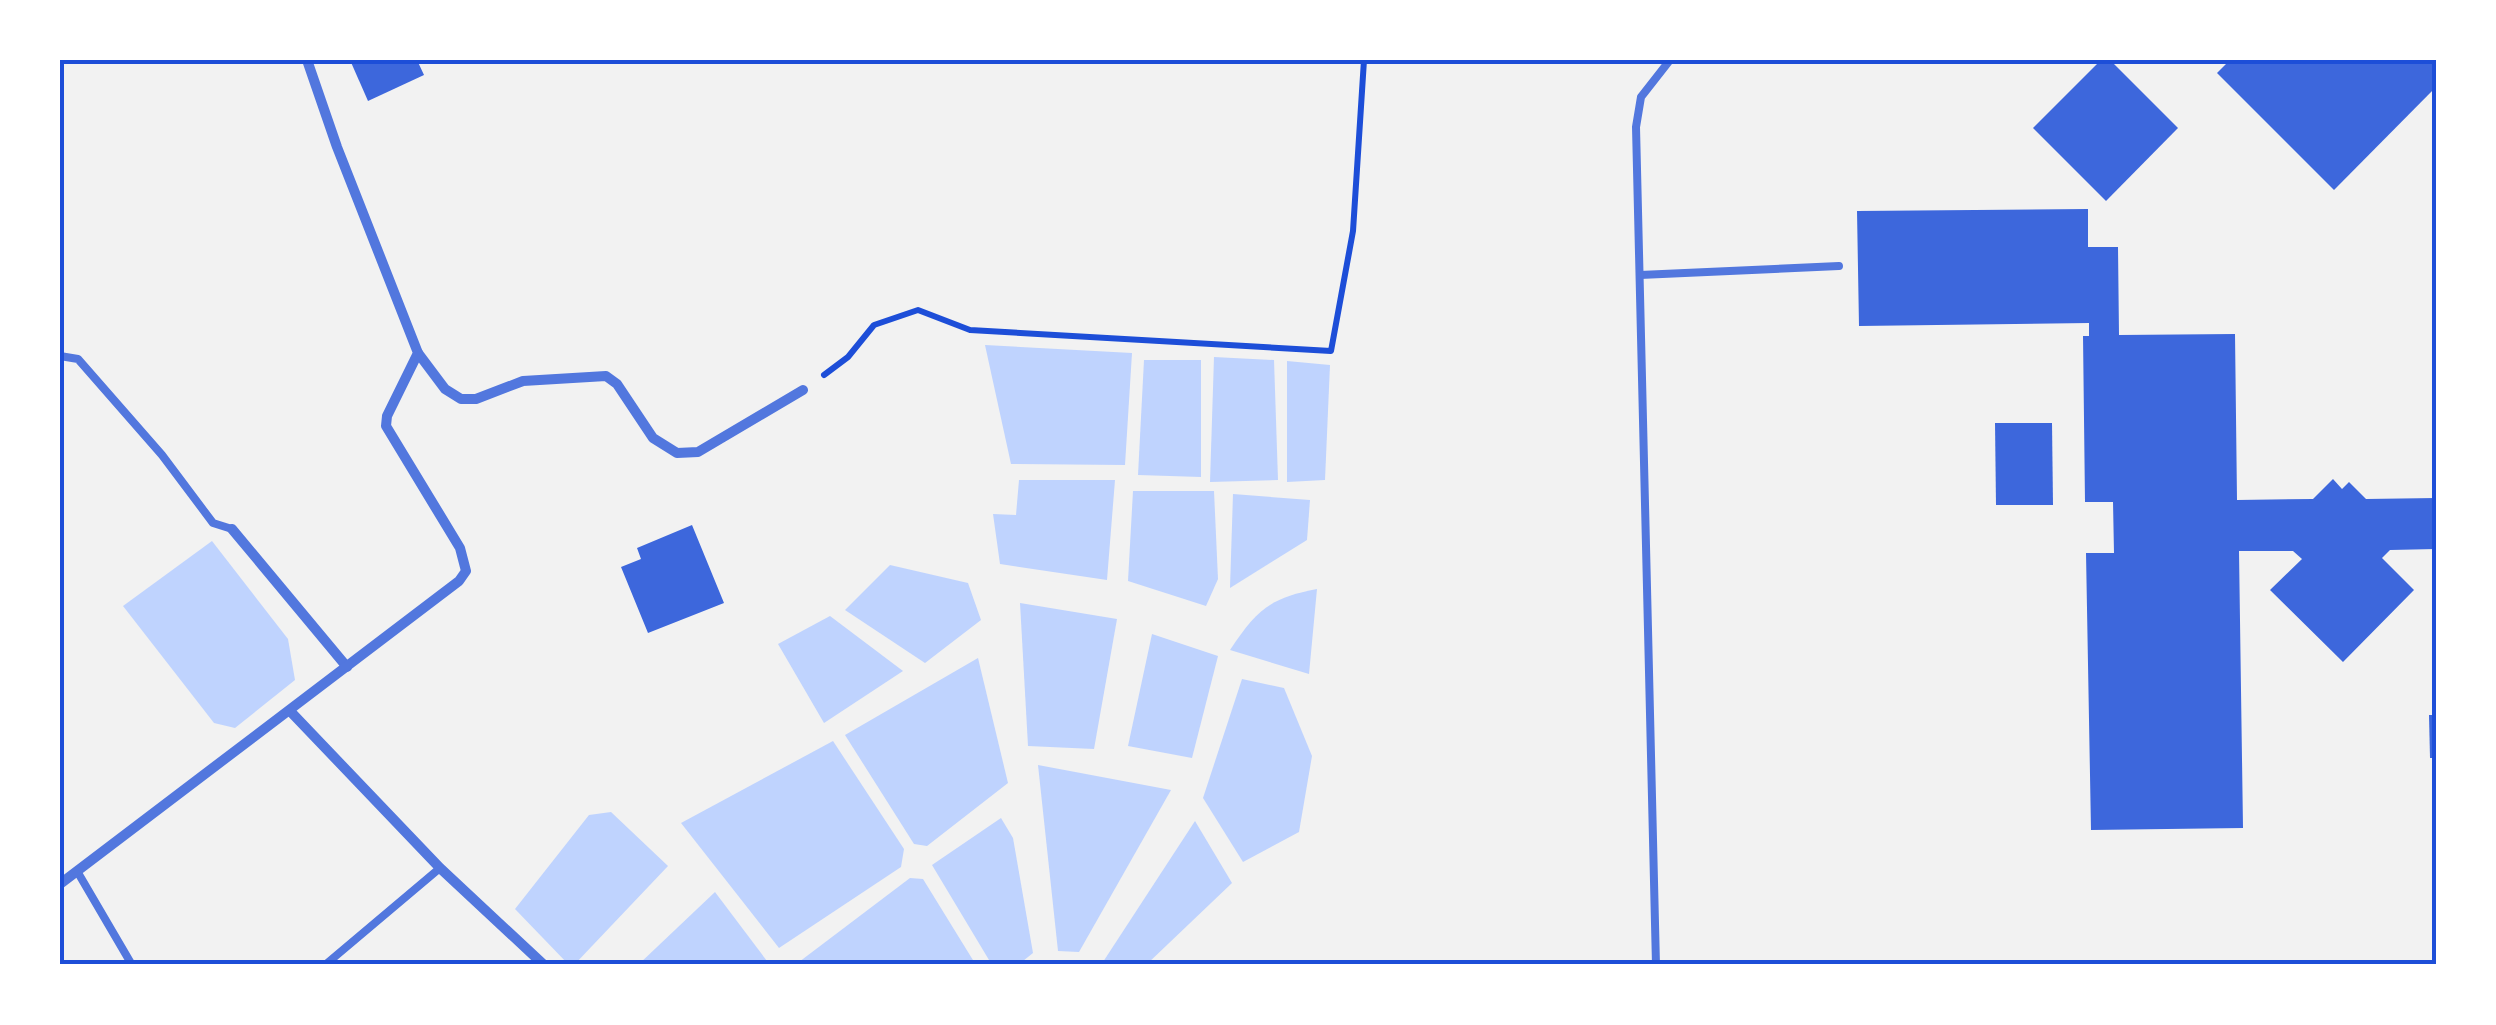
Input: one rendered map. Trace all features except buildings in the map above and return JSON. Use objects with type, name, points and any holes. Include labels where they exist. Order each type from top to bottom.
[{"type":"street","points":[[307,60],[337,148],[418,353],[445,389],[461,399],[476,399],[523,381],[606,376],[617,384],[653,438],[677,453],[698,452],[803,390]]},
{"type":"street","points":[[60,884],[290,711],[466,571],[460,548],[386,426],[387,416],[418,353]]},
{"type":"street","points":[[232,529],[347,667]]},
{"type":"street","points":[[290,711],[440,868],[544,965]]},
{"type":"lane","points":[[1656,965],[1636,128],[1641,97],[1670,60]]},
{"type":"lane","points":[[1640,275],[1838,266]]},
{"type":"lane","points":[[60,356],[78,359],[162,455],[213,523],[232,529]]},
{"type":"lane","points":[[325,965],[440,868]]},
{"type":"lane","points":[[78,872],[132,965]]},
{"type":"path","points":[[803,390],[848,357],[874,325],[918,310],[970,330],[1330,351],[1353,231],[1364,60]]},
{"type":"water","points":[[985,345],[1132,353],[1125,465],[1011,464]]},
{"type":"water","points":[[1214,357],[1274,360],[1278,480],[1210,482]]},
{"type":"water","points":[[1144,360],[1201,360],[1201,477],[1138,475]]},
{"type":"water","points":[[1287,361],[1330,365],[1325,480],[1287,482]]},
{"type":"water","points":[[1019,480],[1115,480],[1107,580],[1000,564],[993,514],[1016,515]]},
{"type":"water","points":[[1133,491],[1214,491],[1218,579],[1206,606],[1128,581]]},
{"type":"water","points":[[1233,494],[1310,500],[1307,540],[1230,588]]},
{"type":"water","points":[[212,541],[288,639],[295,680],[235,728],[214,723],[123,606]]},
{"type":"water","points":[[890,565],[968,583],[981,620],[925,663],[845,610]]},
{"type":"water","points":[[1317,589],[1309,674],[1230,650],[1265,608]]},
{"type":"water","points":[[1020,603],[1117,619],[1094,749],[1028,746]]},
{"type":"water","points":[[830,616],[903,671],[824,723],[778,644]]},
{"type":"water","points":[[1152,634],[1218,656],[1192,758],[1128,746]]},
{"type":"water","points":[[978,658],[1008,783],[927,846],[914,844],[845,735]]},
{"type":"water","points":[[1242,679],[1284,688],[1312,756],[1299,832],[1243,862],[1203,798]]},
{"type":"water","points":[[833,741],[904,849],[901,867],[779,948],[681,823]]},
{"type":"water","points":[[1038,765],[1171,790],[1079,952],[1058,951]]},
{"type":"water","points":[[611,812],[668,866],[574,965],[569,965],[515,909],[589,815]]},
{"type":"water","points":[[1001,818],[1013,838],[1033,953],[1018,965],[992,965],[932,865]]},
{"type":"water","points":[[1195,821],[1232,883],[1146,965],[1101,965]]},
{"type":"water","points":[[910,878],[923,879],[976,965],[795,965]]},
{"type":"water","points":[[715,892],[770,965],[638,965]]}]
